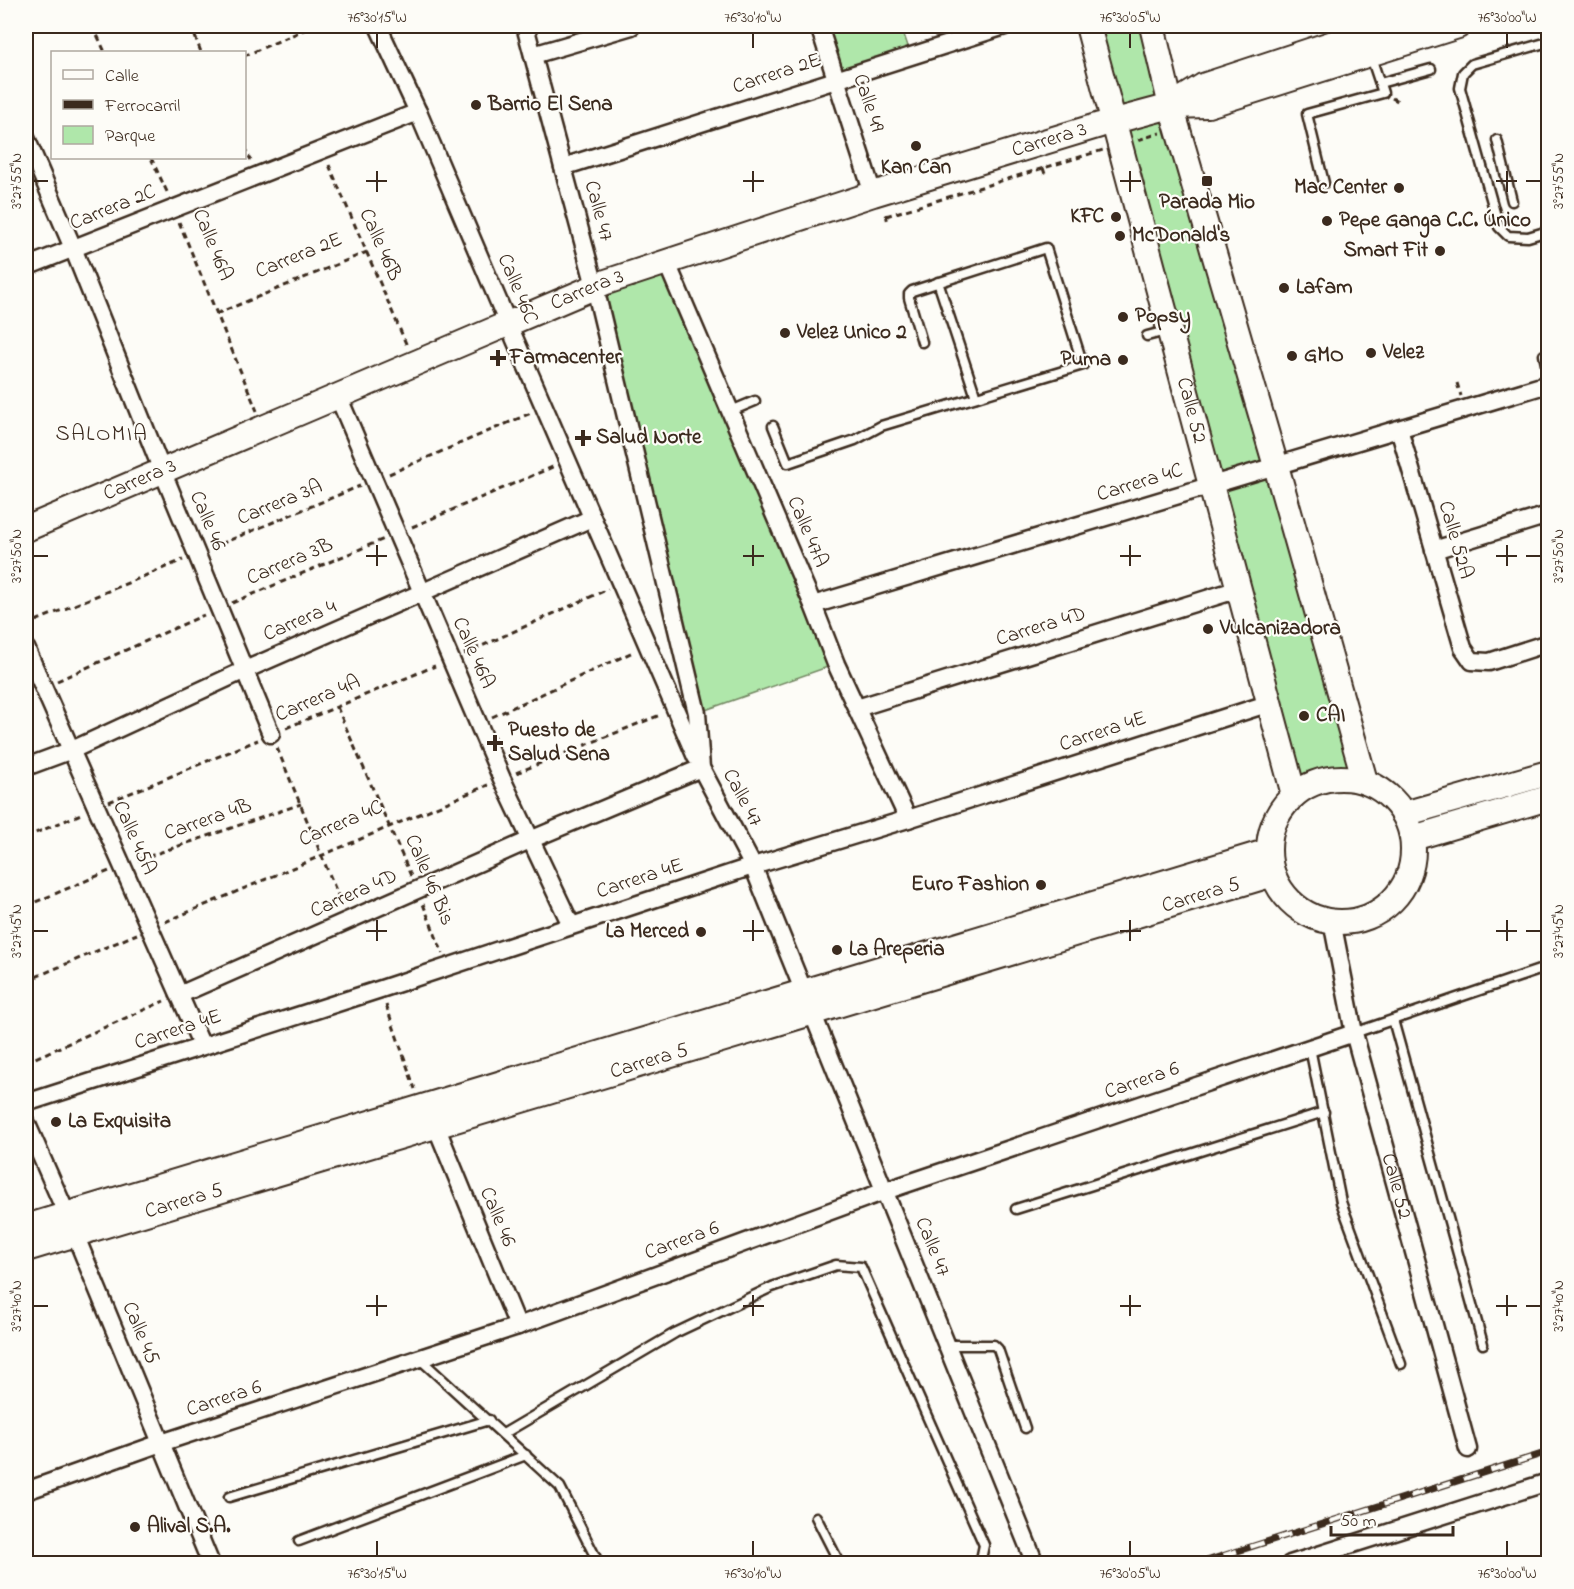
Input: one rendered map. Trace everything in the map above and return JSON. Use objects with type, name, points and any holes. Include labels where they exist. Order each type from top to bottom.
[{"type":"main road","name":"Calle 52","points":[[1088,26],[1114,121],[1158,333],[1211,485],[1294,795]]},
{"type":"main road","points":[[1152,26],[1171,106],[1365,781]]},
{"type":"main road","name":"Carrera 3","points":[[1171,106],[1203,86],[1385,26]]},
{"type":"main road","name":"Carrera 3","points":[[26,529],[594,286],[873,194],[1114,121],[1171,106],[1208,105],[1458,26]]},
{"type":"main road","points":[[1404,814],[1548,773]]},
{"type":"main road","points":[[1346,778],[1365,781],[1394,800],[1404,814],[1413,838],[1414,853],[1407,882],[1388,905],[1362,919],[1347,922],[1332,921],[1309,914],[1290,900],[1280,888],[1271,862],[1270,835],[1275,820],[1283,806],[1294,795],[1310,785],[1328,779],[1346,778]]},
{"type":"main road","points":[[1413,838],[1548,798]]},
{"type":"main road","name":"Carrera 5","points":[[26,1249],[71,1225],[1271,862]]},
{"type":"main road","name":"Carrera 5","points":[[26,1227],[71,1225],[436,1126],[808,1002]]},
{"type":"street","name":"Calle 46C","points":[[378,26],[418,112],[507,324],[701,768]]},
{"type":"street","name":"Calle 47","points":[[525,26],[594,286],[697,714],[701,768],[753,866],[947,1345],[1030,1560]]},
{"type":"street","points":[[533,55],[632,26]]},
{"type":"street","name":"Calle 49","points":[[819,26],[873,194]]},
{"type":"street","name":"Carrera 2E","points":[[563,167],[1005,26]]},
{"type":"street","name":"Carrera 2C","points":[[26,267],[418,112]]},
{"type":"street","name":"Calle 46","points":[[26,138],[272,734]]},
{"type":"street","name":"Calle 47A","points":[[666,261],[836,664],[908,819]]},
{"type":"street","name":"Carrera 4C","points":[[813,605],[1548,384]]},
{"type":"street","name":"Calle 46A","points":[[338,396],[502,778],[572,925]]},
{"type":"street","name":"Calle 52A","points":[[1400,429],[1463,648],[1472,661],[1489,662],[1548,643]]},
{"type":"street","points":[[1434,550],[1548,515]]},
{"type":"street","name":"Carrera 4","points":[[26,767],[72,750],[245,670],[592,518]]},
{"type":"street","name":"Carrera 4D","points":[[857,708],[1239,589]]},
{"type":"street","name":"Calle 45A","points":[[26,648],[201,1046]]},
{"type":"street","name":"Carrera 4E","points":[[26,1103],[753,866],[1270,703]]},
{"type":"street","name":"Carrera 4D","points":[[179,995],[701,768]]},
{"type":"street","name":"Calle 52","points":[[1332,921],[1354,1033],[1468,1449]]},
{"type":"street","name":"Carrera 6","points":[[26,1491],[161,1443],[518,1326],[885,1191],[1354,1033]]},
{"type":"street","name":"Calle 45","points":[[26,1122],[211,1563]]},
{"type":"street","name":"Calle 46","points":[[436,1126],[518,1326]]},
{"type":"street","points":[[1290,1563],[1548,1482]]},
{"type":"lane","points":[[1548,42],[1472,64],[1463,73],[1461,88],[1499,227],[1508,236],[1528,237],[1548,231]]},
{"type":"lane","points":[[1324,183],[1307,114],[1383,93],[1371,53]]},
{"type":"lane","points":[[1380,83],[1431,69]]},
{"type":"lane","points":[[1497,141],[1512,201]]},
{"type":"lane","points":[[773,426],[788,463],[855,440],[881,426],[1083,365],[1046,248],[912,291],[909,294],[922,342]]},
{"type":"lane","points":[[938,282],[976,398]]},
{"type":"lane","points":[[1544,355],[1548,374]]},
{"type":"lane","points":[[731,411],[755,401]]},
{"type":"lane","points":[[1354,1033],[1548,967]]},
{"type":"lane","points":[[1393,1020],[1483,1344]]},
{"type":"lane","points":[[1311,1048],[1341,1202],[1401,1364]]},
{"type":"lane","points":[[1016,1209],[1323,1112]]},
{"type":"lane","points":[[503,1434],[665,1339],[772,1287],[836,1265],[861,1266],[984,1545],[980,1563]]},
{"type":"lane","points":[[947,1345],[989,1345],[998,1348],[1025,1428]]},
{"type":"lane","points":[[420,1359],[560,1487],[599,1563]]},
{"type":"lane","points":[[229,1497],[489,1420]]},
{"type":"lane","points":[[299,1541],[526,1455]]},
{"type":"lane","points":[[816,1517],[840,1563]]},
{"type":"path","points":[[93,26],[105,51]]},
{"type":"path","points":[[191,26],[201,51]]},
{"type":"path","points":[[246,55],[313,26]]},
{"type":"path","points":[[886,216],[1107,149]]},
{"type":"path","name":"Calle 46B","points":[[322,150],[410,351]]},
{"type":"path","name":"Calle 46A","points":[[151,159],[174,208],[259,415]]},
{"type":"path","points":[[1043,168],[1046,177]]},
{"type":"path","name":"Carrera 2E","points":[[216,314],[367,252]]},
{"type":"path","name":"Carrera 3A","points":[[26,625],[544,408]]},
{"type":"path","name":"Carrera 3B","points":[[43,688],[219,609],[567,461]]},
{"type":"path","name":"Carrera 4A","points":[[26,837],[452,659],[621,584]]},
{"type":"path","points":[[479,723],[648,645]]},
{"type":"path","name":"Calle 46 Bis","points":[[337,707],[391,828],[448,967]]},
{"type":"path","name":"Carrera 4C","points":[[26,981],[391,828],[502,778],[675,709]]},
{"type":"path","points":[[272,734],[349,921]]},
{"type":"path","name":"Carrera 4B","points":[[26,906],[122,866],[300,804]]},
{"type":"path","points":[[381,989],[418,1098]]},
{"type":"path","points":[[26,1062],[179,995]]},
{"type":"green space","points":[[819,26],[901,26],[911,55],[836,79]]},
{"type":"green space","points":[[1088,26],[1152,26],[1365,781],[1328,780],[1312,785],[1294,795]]},
{"type":"green space","points":[[666,261],[836,664],[697,713],[594,286]]},
{"type":"railway","points":[[1197,1564],[1548,1452]]},
{"type":"place","name":"Barrio El Sena","points":[[476,105]]},
{"type":"place","name":"Kan Can","points":[[916,146]]},
{"type":"place","name":"Parada Mio","points":[[1207,181]]},
{"type":"place","name":"Mac Center","points":[[1399,188]]},
{"type":"place","name":"KFC","points":[[1116,217]]},
{"type":"place","name":"Pepe Ganga C.C. Único","points":[[1327,221]]},
{"type":"place","name":"McDonald's","points":[[1120,236]]},
{"type":"place","name":"Smart Fit","points":[[1440,251]]},
{"type":"place","name":"Lafam","points":[[1284,288]]},
{"type":"place","name":"Popsy","points":[[1123,317]]},
{"type":"place","name":"Velez Unico 2","points":[[785,333]]},
{"type":"place","name":"Velez","points":[[1371,353]]},
{"type":"place","name":"GMO","points":[[1292,356]]},
{"type":"place","name":"Farmacenter","points":[[498,358]]},
{"type":"place","name":"Puma","points":[[1123,360]]},
{"type":"place","name":"Salud Norte","points":[[583,438]]},
{"type":"place","name":"Vulcanizadora","points":[[1208,629]]},
{"type":"place","name":"CAI","points":[[1304,716]]},
{"type":"place","name":"Puesto de Salud Sena","points":[[495,743]]},
{"type":"place","name":"Euro Fashion","points":[[1041,885]]},
{"type":"place","name":"La Merced","points":[[701,932]]},
{"type":"place","name":"La Areperia","points":[[837,950]]},
{"type":"place","name":"La Exquisita","points":[[56,1122]]},
{"type":"place","name":"Alival S.A.","points":[[135,1527]]},
{"type":"district","name":"SALOMIA","points":[[102,435]]}]
